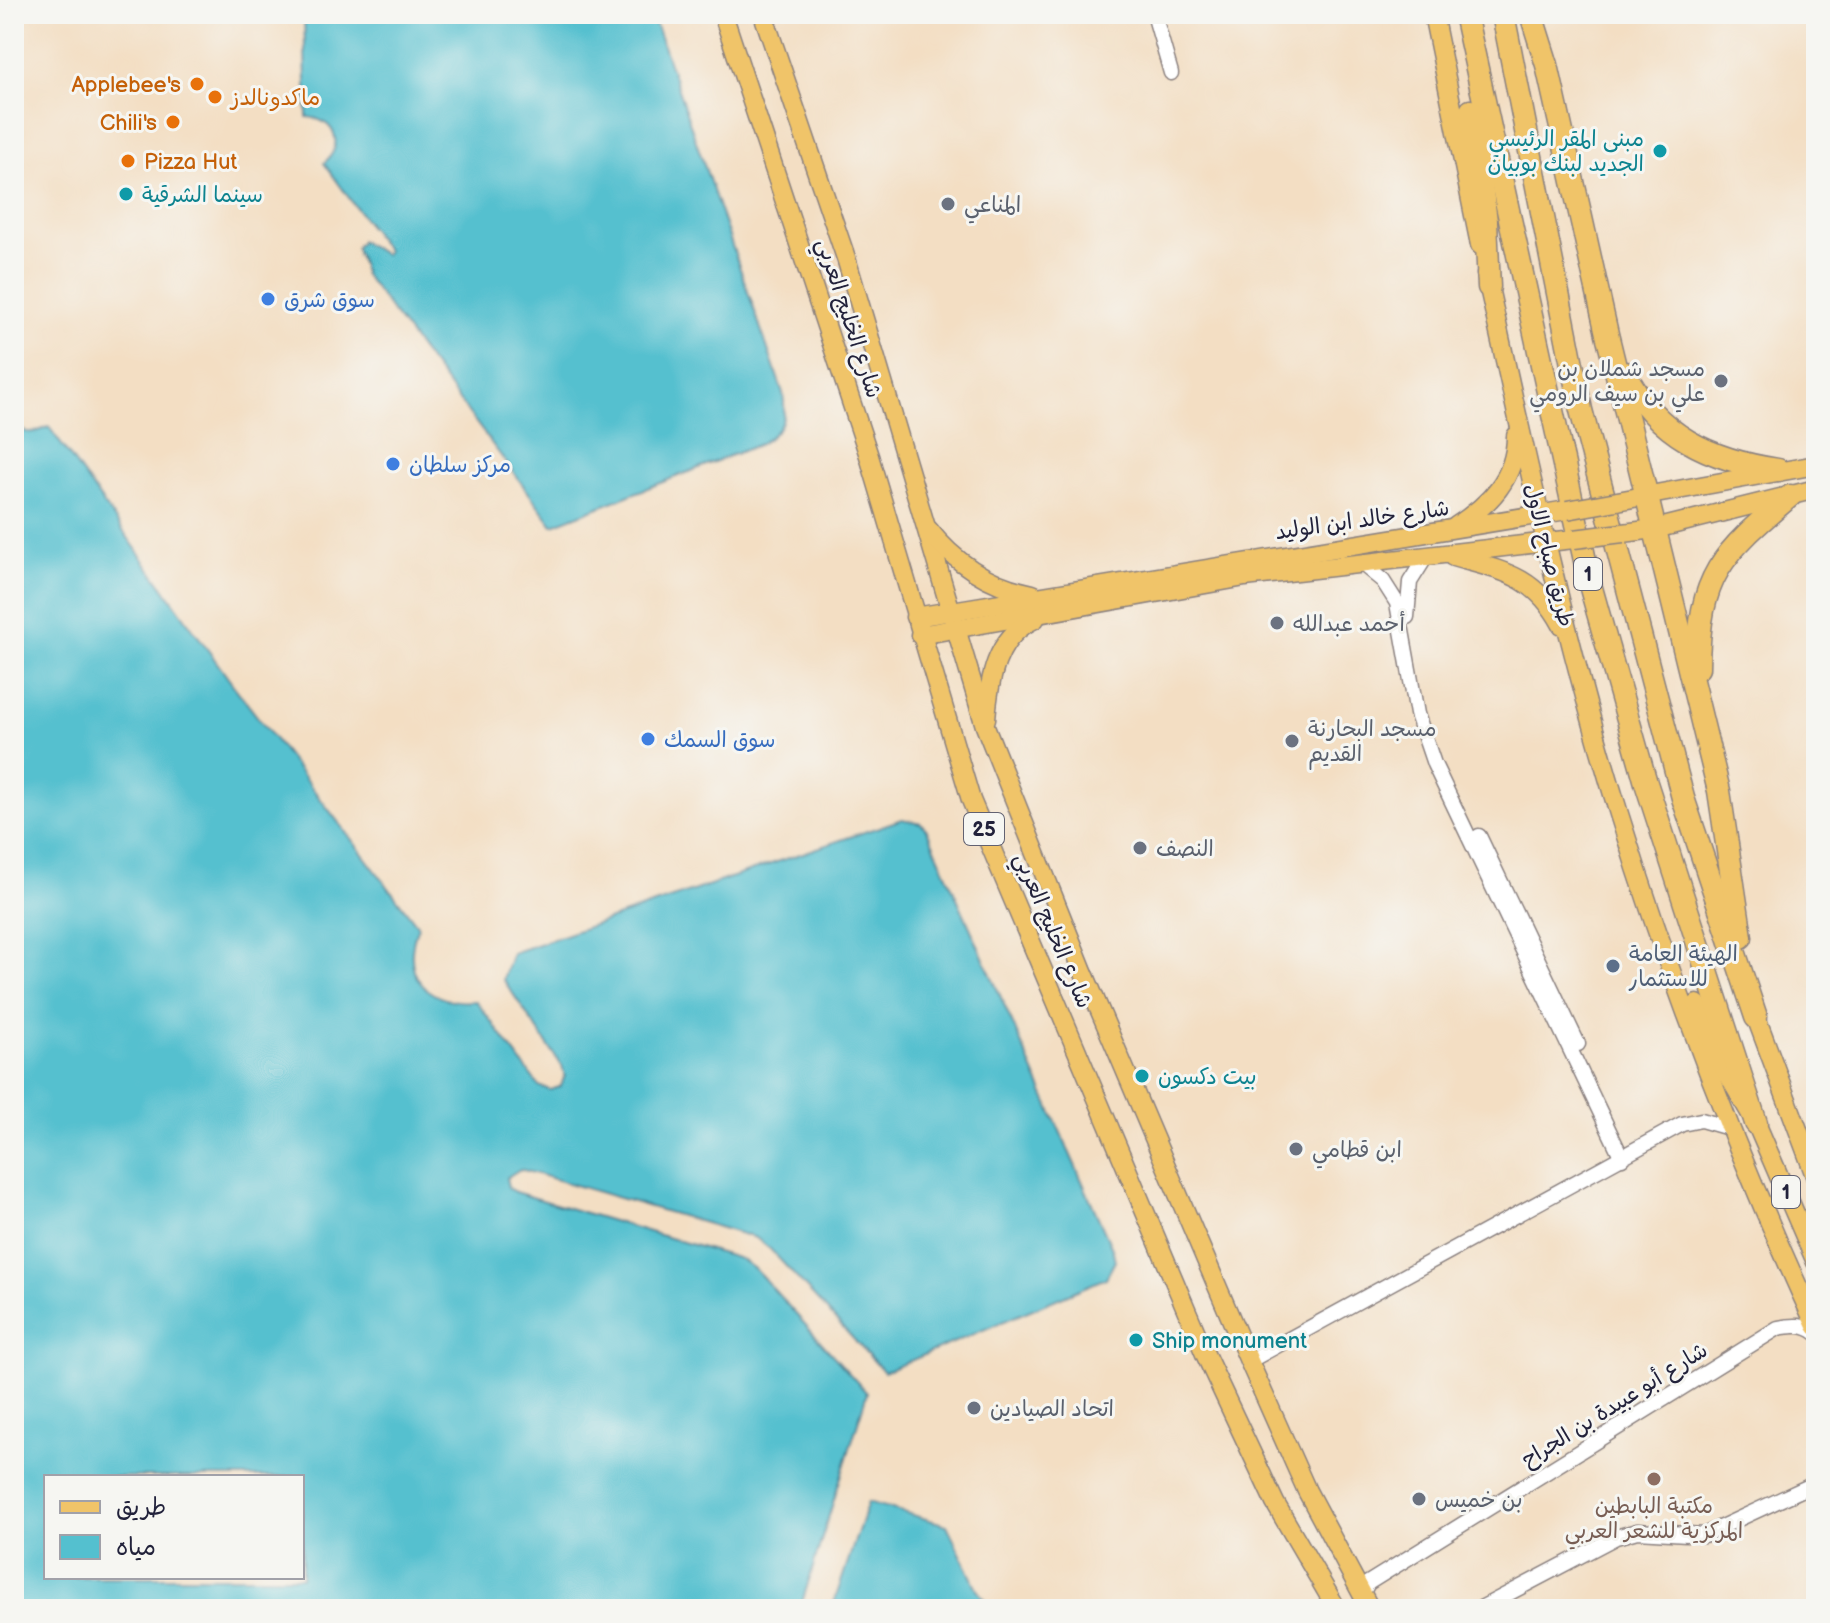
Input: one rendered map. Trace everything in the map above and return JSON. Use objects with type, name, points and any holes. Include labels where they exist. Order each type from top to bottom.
[{"type":"highway","points":[[1464,14],[1465,61],[1486,221],[1489,287]]},
{"type":"highway","name":"طريق صباح الاول","points":[[1464,14],[1591,588],[1646,783],[1756,1123]]},
{"type":"highway","name":"1","points":[[1503,14],[1581,410],[1683,798],[1756,1017]]},
{"type":"highway","points":[[1531,14],[1547,65],[1607,334],[1719,791],[1749,994]]},
{"type":"highway","points":[[1607,334],[1639,399],[1665,426],[1712,456],[1778,470]]},
{"type":"highway","points":[[1698,702],[1700,627],[1712,577],[1731,548],[1790,496]]},
{"type":"main road","name":"شارع الخليج العربي","points":[[723,14],[869,456],[971,800],[1205,1354],[1275,1503],[1337,1609]]},
{"type":"main road","name":"شارع الخليج العربي","points":[[763,14],[846,258],[951,620],[985,726],[1083,971],[1249,1361],[1307,1491],[1366,1602]]},
{"type":"main road","name":"طريق صباح الاول","points":[[1433,14],[1540,515],[1619,813],[1729,1128],[1816,1326]]},
{"type":"main road","points":[[1540,14],[1547,65]]},
{"type":"main road","points":[[1446,532],[1478,512],[1503,485],[1516,452],[1517,413]]},
{"type":"main road","name":"شارع خالد ابن الوليد","points":[[915,617],[951,620],[1046,604],[1816,465]]},
{"type":"main road","name":"شارع خالد ابن الوليد","points":[[1046,604],[1245,577],[1655,529],[1816,489]]},
{"type":"main road","points":[[923,523],[949,552],[982,576],[1046,604],[1001,652],[989,684],[985,726]]},
{"type":"main road","points":[[1435,554],[1509,572],[1535,588],[1554,609],[1571,640]]},
{"type":"main road","name":"شارع خالد ابن الوليد","points":[[920,635],[951,620]]},
{"type":"main road","points":[[1619,813],[1721,1063],[1756,1123]]},
{"type":"main road","name":"1","points":[[1756,1017],[1816,1178]]},
{"type":"main road","name":"1","points":[[1756,1123],[1816,1262]]},
{"type":"street","points":[[1154,14],[1171,73]]},
{"type":"street","points":[[1435,554],[1410,582],[1403,610],[1417,714],[1434,764],[1626,1156]]},
{"type":"street","points":[[1361,563],[1383,581],[1403,610]]},
{"type":"street","points":[[1249,1361],[1691,1121],[1710,1121],[1729,1128]]},
{"type":"street","name":"شارع أبو عبيدة بن الجراح","points":[[1366,1602],[1368,1583],[1778,1328],[1790,1325],[1809,1327],[1816,1333]]},
{"type":"street","points":[[1479,1609],[1616,1537],[1637,1531],[1704,1535],[1816,1483]]},
{"type":"water","points":[[304,14],[652,14],[783,393],[784,410],[778,429],[760,444],[553,525],[364,274],[356,247],[361,241],[385,255],[387,251],[324,163],[334,148],[334,134],[330,127],[307,117]]},
{"type":"water","points":[[14,424],[30,432],[49,427],[233,685],[418,926],[412,959],[421,983],[442,998],[476,1001],[539,1086],[550,1090],[560,1087],[565,1076],[562,1066],[503,979],[512,953],[902,819],[921,823],[927,830],[1113,1251],[1115,1261],[1106,1278],[884,1372],[770,1249],[756,1238],[520,1169],[506,1178],[508,1187],[515,1192],[740,1259],[756,1270],[867,1393],[800,1609],[14,1609]]},
{"type":"water","points":[[868,1502],[947,1525],[978,1591],[992,1609],[832,1609]]},
{"type":"place","name":"Applebee's","points":[[197,84]]},
{"type":"place","name":"ماكدونالدز","points":[[215,97]]},
{"type":"place","name":"Chili's","points":[[173,122]]},
{"type":"place","name":"مبنى المقر الرئيسي الجديد لبنك بوبيان","points":[[1660,151]]},
{"type":"place","name":"Pizza Hut","points":[[128,161]]},
{"type":"place","name":"سينما الشرقية","points":[[126,194]]},
{"type":"place","name":"المناعي","points":[[948,204]]},
{"type":"place","name":"سوق شرق","points":[[268,299]]},
{"type":"place","name":"مسجد شملان بن علي بن سيف الرومي","points":[[1721,381]]},
{"type":"place","name":"مركز سلطان","points":[[393,464]]},
{"type":"place","name":"أحمد عبدالله","points":[[1277,623]]},
{"type":"place","name":"سوق السمك","points":[[648,739]]},
{"type":"place","name":"مسجد البحارنة القديم","points":[[1292,741]]},
{"type":"place","name":"النصف","points":[[1140,848]]},
{"type":"place","name":"الهيئة العامة للاستثمار","points":[[1613,966]]},
{"type":"place","name":"بيت دكسون","points":[[1142,1076]]},
{"type":"place","name":"ابن قطامي","points":[[1296,1149]]},
{"type":"place","name":"Ship monument","points":[[1136,1340]]},
{"type":"place","name":"اتحاد الصيادين","points":[[974,1408]]},
{"type":"place","name":"مكتبة البابطين المركزية للشعر العربي","points":[[1654,1479]]},
{"type":"place","name":"بن خميس","points":[[1419,1499]]}]
